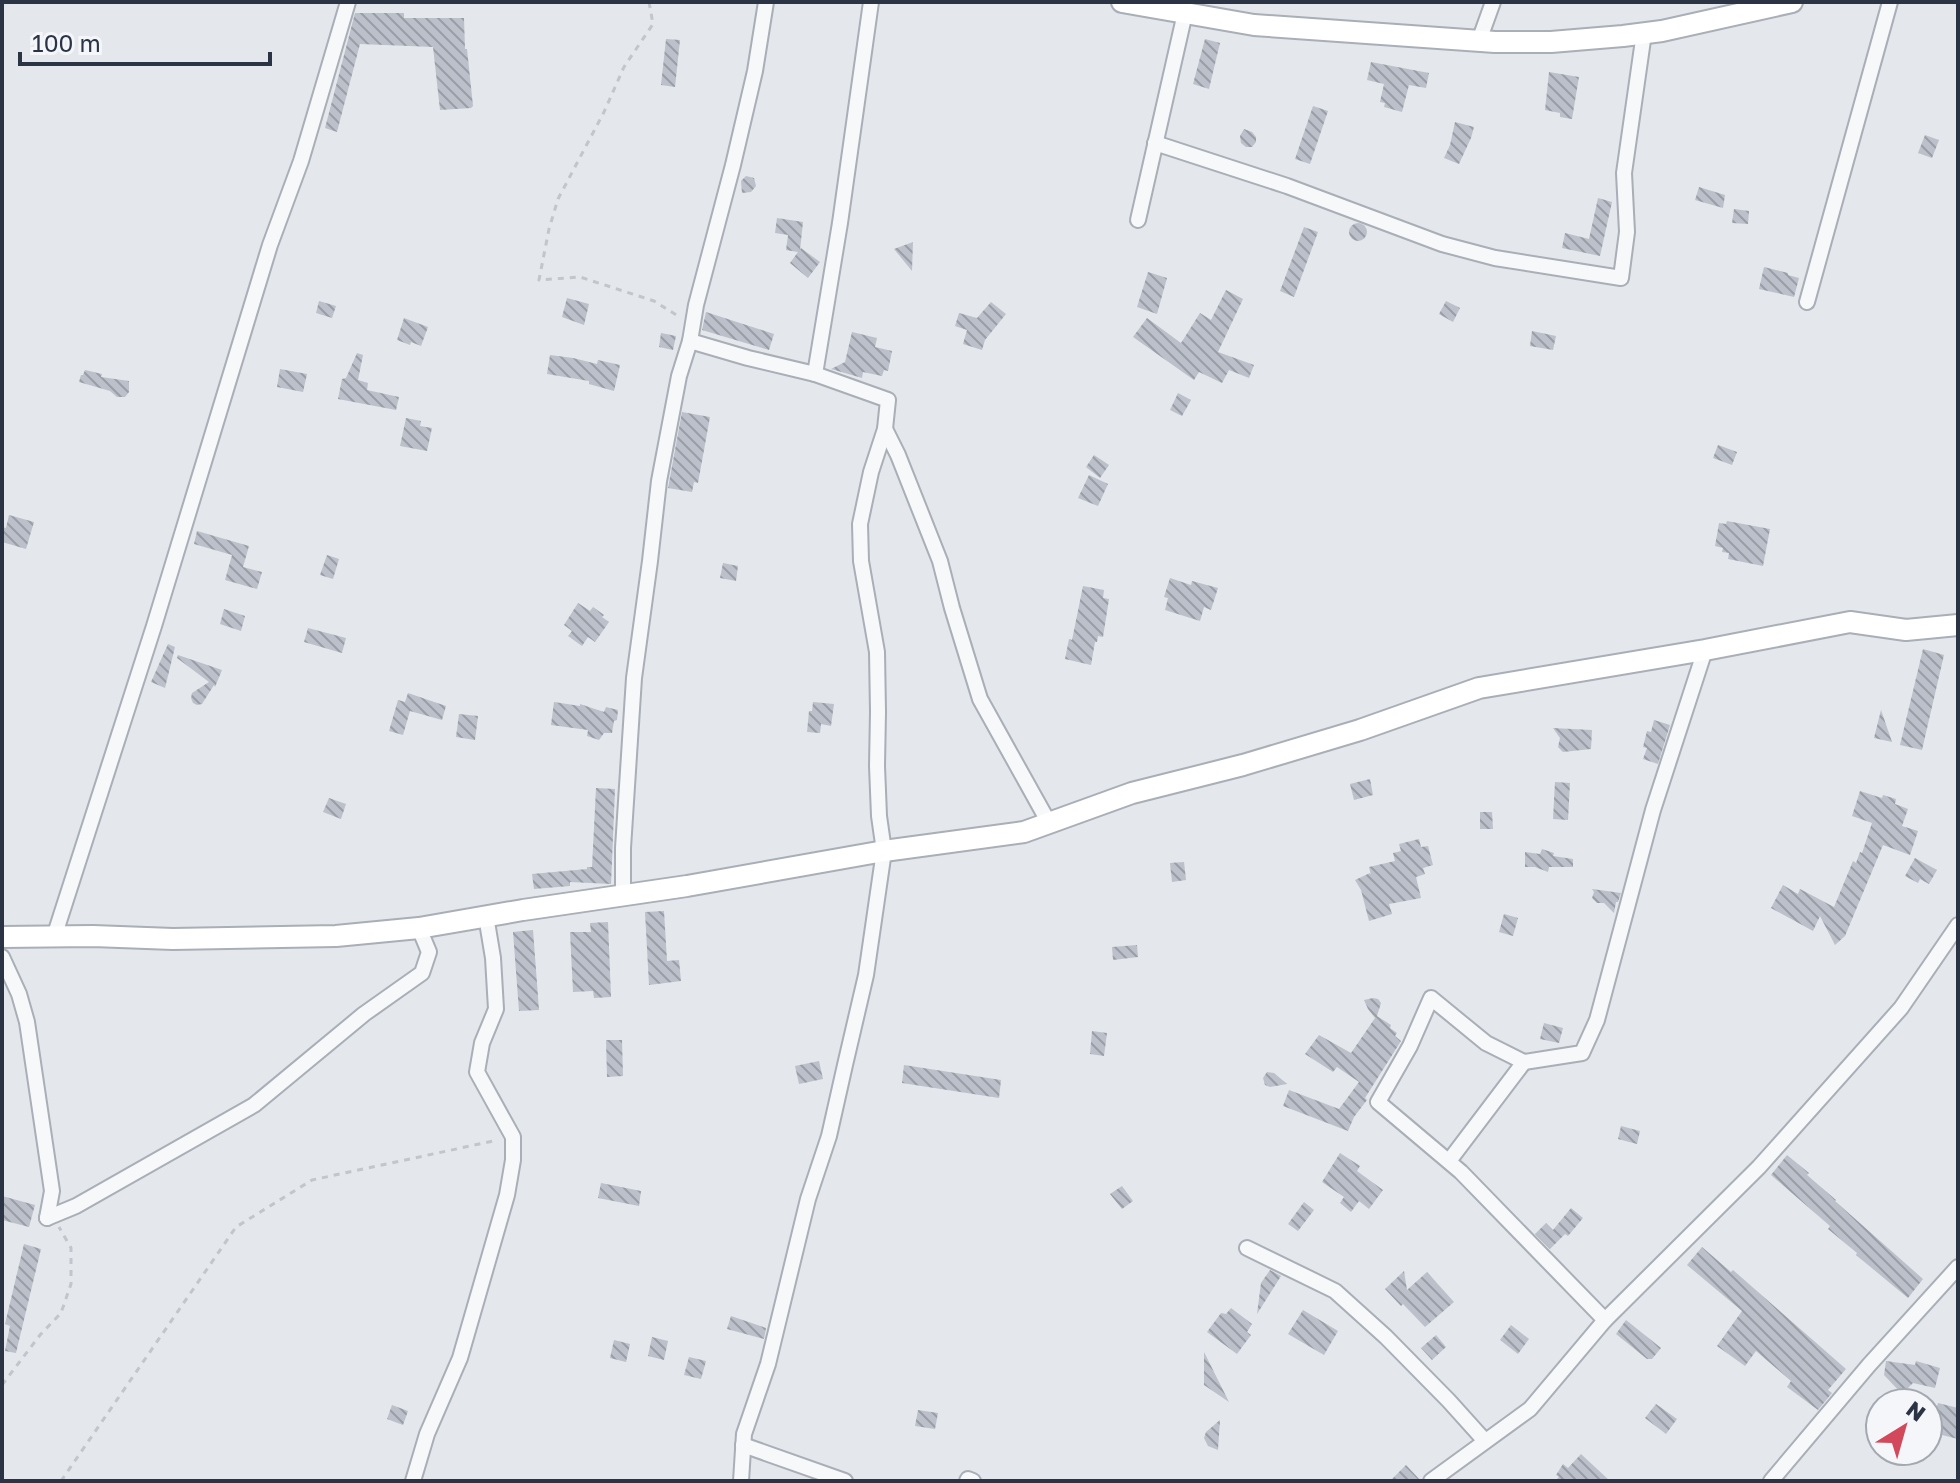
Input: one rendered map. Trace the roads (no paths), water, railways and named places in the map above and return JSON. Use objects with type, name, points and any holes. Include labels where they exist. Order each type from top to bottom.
[{"type":"street","points":[[54,937],[154,626],[270,245],[301,161],[348,2]]},
{"type":"street","points":[[623,896],[627,774],[637,648],[659,481],[679,376],[755,71],[766,2]]},
{"type":"street","points":[[815,374],[871,2]]},
{"type":"street","points":[[1122,2],[1254,25],[1479,41],[1551,42],[1644,33],[1792,2]]},
{"type":"street","points":[[1479,41],[1493,2]]},
{"type":"street","points":[[1807,302],[1890,2]]},
{"type":"street","points":[[1138,220],[1185,13]]},
{"type":"street","points":[[1155,143],[1287,186],[1442,244],[1495,258],[1621,278],[1627,232],[1624,173],[1644,33]]},
{"type":"street","points":[[690,341],[815,374],[888,400],[885,429],[871,472],[860,524],[861,561],[877,652],[877,766],[884,851],[866,975],[829,1136],[808,1199],[768,1364],[744,1434],[741,1481]]},
{"type":"street","points":[[885,429],[940,561],[980,699],[1049,823]]},
{"type":"street","points":[[2,937],[173,939],[321,936],[419,928],[623,896],[884,851],[1024,832],[1132,793],[1243,765],[1360,730],[1479,688],[1850,622],[1906,630],[1958,625]]},
{"type":"street","points":[[1605,1320],[1449,1161],[1378,1102],[1410,1046],[1431,998],[1486,1043],[1524,1062],[1582,1053],[1597,1020],[1653,810],[1705,650]]},
{"type":"street","points":[[413,1481],[427,1434],[460,1358],[507,1195],[513,1160],[513,1137],[477,1072],[482,1043],[496,1009],[493,958],[486,916]]},
{"type":"street","points":[[1431,1481],[1530,1409],[1605,1320],[1759,1167],[1901,1008],[1958,925]]},
{"type":"street","points":[[2,957],[19,994],[27,1022],[52,1191],[47,1218],[76,1206],[254,1105],[364,1014],[422,973],[429,952],[419,928]]},
{"type":"street","points":[[1449,1161],[1524,1062]]},
{"type":"street","points":[[1247,1248],[1335,1291],[1407,1358],[1485,1441]]},
{"type":"street","points":[[1771,1481],[1869,1365],[1958,1267]]},
{"type":"street","points":[[743,1445],[845,1481]]}]
